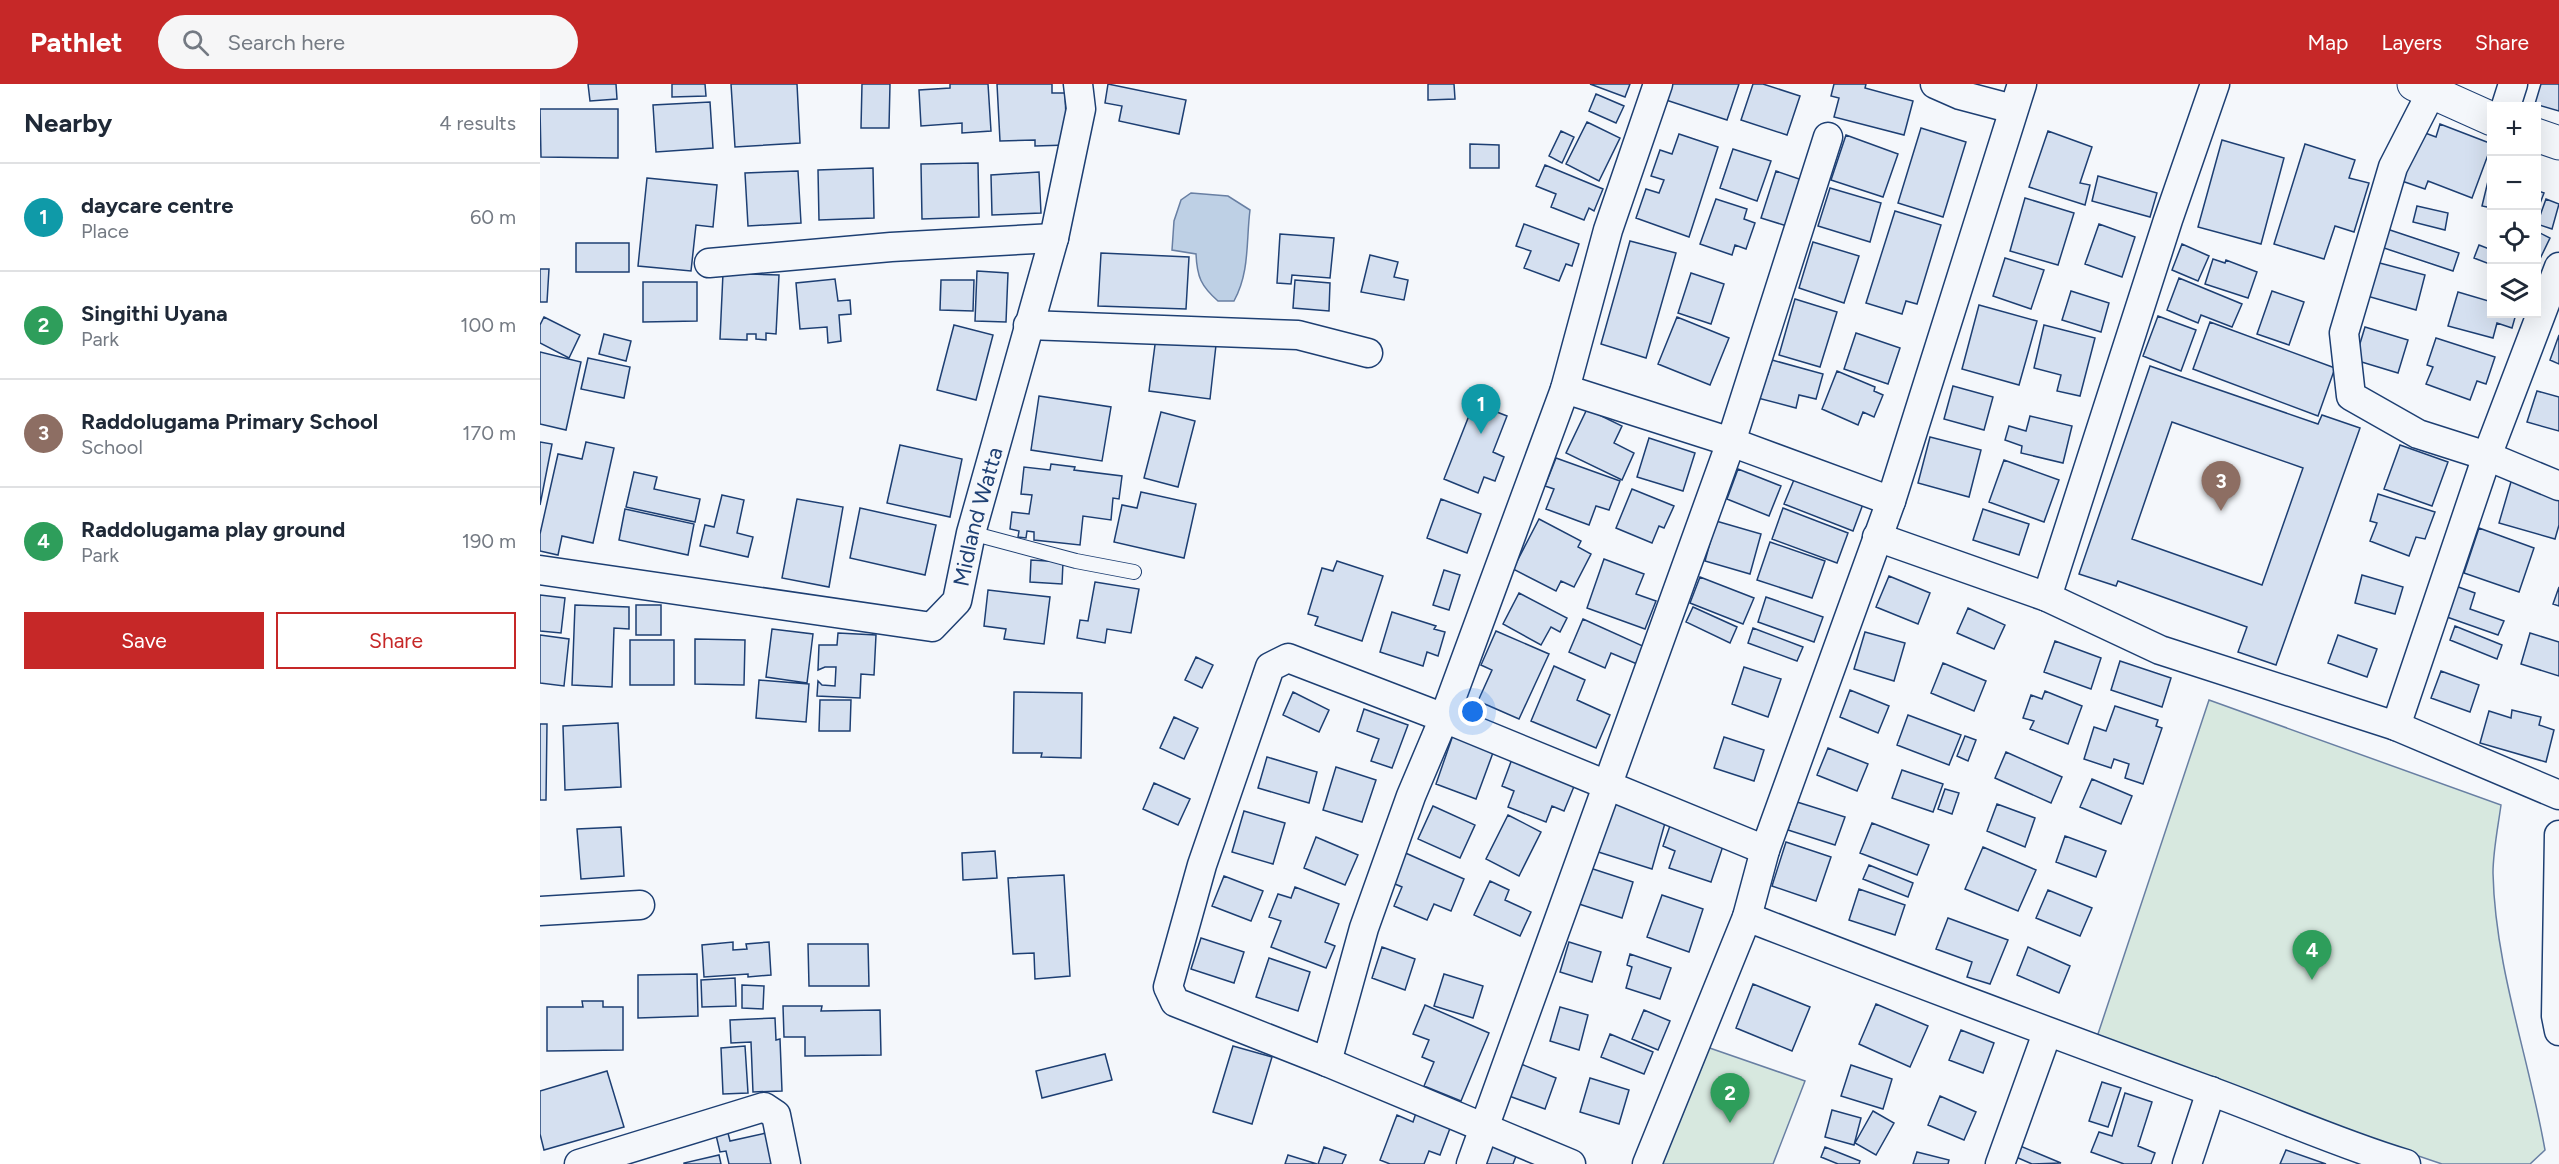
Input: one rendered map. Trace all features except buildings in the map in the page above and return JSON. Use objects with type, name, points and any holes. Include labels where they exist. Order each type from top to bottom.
[{"type":"street","name":"Midland Watta","points":[[540,570],[932,627],[957,601],[971,533],[1054,238],[1081,109],[1078,84]]},
{"type":"street","points":[[1327,1062],[1368,917],[1411,796],[1444,718],[1565,389],[1608,230],[1658,84]]},
{"type":"street","points":[[1647,1164],[1748,917],[1765,850],[1891,501],[2018,96],[1960,95],[1935,84]]},
{"type":"street","points":[[2047,597],[2168,220],[2215,84]]},
{"type":"street","points":[[2507,102],[2513,84]]},
{"type":"street","points":[[2487,117],[2423,87],[2393,167],[2344,333],[2351,396],[2418,434],[2487,456],[2559,486]]},
{"type":"street","points":[[1471,1164],[1731,442],[1828,137]]},
{"type":"street","points":[[2541,137],[2559,143]]},
{"type":"street","points":[[709,264],[891,247],[1054,238]]},
{"type":"street","points":[[2396,726],[2487,456],[2559,267]]},
{"type":"street","points":[[1028,325],[1298,335],[1368,353]]},
{"type":"street","points":[[1565,389],[1731,442],[1891,501]]},
{"type":"street","points":[[1877,537],[2047,597],[2160,650],[2396,726],[2559,795]]},
{"type":"street","points":[[1572,1164],[1509,1140],[1327,1062],[1175,1002],[1168,987],[1206,854],[1270,667],[1288,658],[1444,718],[1765,850]]},
{"type":"street","points":[[2559,835],[2556,1016],[2559,1031]]},
{"type":"street","points":[[540,910],[640,905]]},
{"type":"street","points":[[1748,917],[2047,1033],[2211,1091],[2366,1158],[2406,1164]]},
{"type":"street","points":[[2000,1164],[2047,1033]]},
{"type":"street","points":[[2187,1164],[2211,1091]]},
{"type":"street","points":[[579,1164],[765,1107],[776,1114],[786,1164]]},
{"type":"lane","points":[[971,533],[1076,561],[1134,572]]},
{"type":"shaded area","points":[[2209,700],[2501,805],[2493,865],[2495,908],[2506,978],[2545,1150],[2530,1164],[2442,1164],[2094,1046]]},
{"type":"shaded area","points":[[1701,1045],[1805,1081],[1773,1164],[1655,1164]]},
{"type":"water","points":[[1191,193],[1228,196],[1250,210],[1245,268],[1234,301],[1218,301],[1208,291],[1197,269],[1196,254],[1172,250],[1174,221],[1181,200]]},
{"type":"place","name":"daycare centre","points":[[1481,434]]},
{"type":"place","name":"Raddolugama Primary School","points":[[2221,511]]},
{"type":"place","name":"Raddolugama play ground","points":[[2312,980]]},
{"type":"place","name":"Singithi Uyana","points":[[1730,1123]]}]
